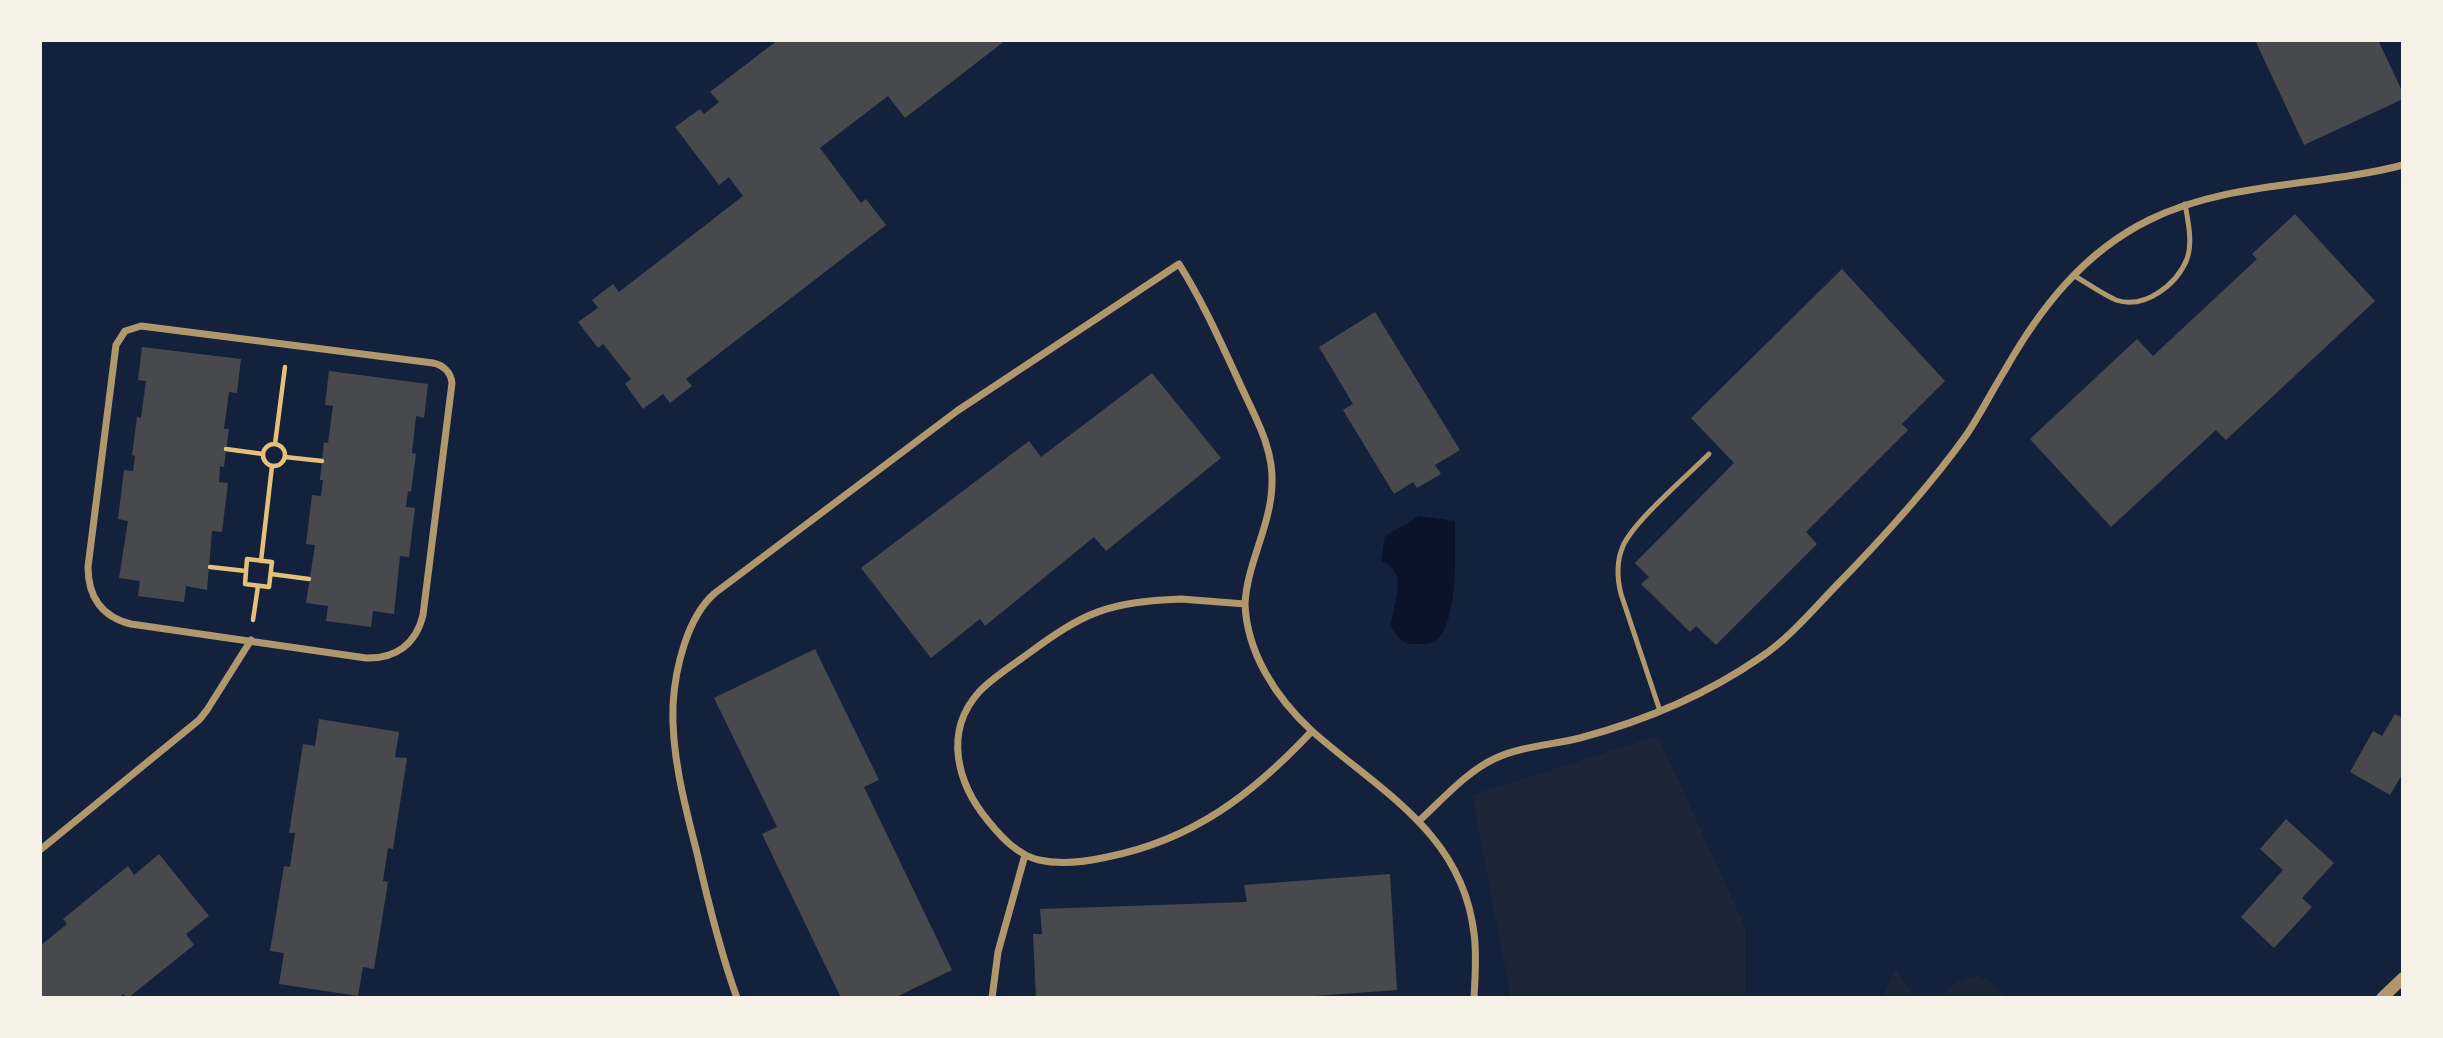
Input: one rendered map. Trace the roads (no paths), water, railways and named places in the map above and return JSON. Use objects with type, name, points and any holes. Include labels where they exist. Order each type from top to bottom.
[{"type":"street","points":[[1419,821],[1469,776],[1492,760],[1518,751],[1607,731],[1660,711],[1726,679],[1784,638],[1864,557],[1968,433],[2029,330],[2053,297],[2073,275],[2121,236],[2148,220],[2185,204],[2218,195],[2344,178],[2403,165]]},
{"type":"street","points":[[737,998],[708,899],[688,817],[675,739],[673,706],[676,683],[696,614],[715,593],[928,432],[1180,264],[1210,318],[1264,438],[1271,463],[1272,492],[1262,536],[1247,581],[1244,604],[1248,634],[1266,675],[1298,719],[1419,821],[1448,855],[1467,897],[1475,947],[1474,998]]},
{"type":"street","points":[[141,326],[437,364],[450,375],[452,388],[423,615],[417,634],[411,642],[395,653],[376,658],[251,640],[121,622],[104,612],[92,596],[88,568],[116,345],[129,328],[141,326]]},
{"type":"street","points":[[1244,604],[1181,599],[1146,600],[1103,608],[1054,634],[979,692],[965,713],[957,756],[966,789],[1007,842],[1025,855],[1038,860],[1057,862],[1093,860],[1127,853],[1190,830],[1244,796],[1312,731]]},
{"type":"street","points":[[40,850],[199,720],[251,640]]},
{"type":"street","points":[[992,998],[998,952],[1025,855]]},
{"type":"street","points":[[2382,998],[2403,978]]},
{"type":"lane","points":[[2073,275],[2118,301],[2144,300],[2170,285],[2187,258],[2190,229],[2185,204]]},
{"type":"lane","points":[[1660,711],[1621,594],[1618,582],[1619,558],[1629,535],[1709,454]]}]
